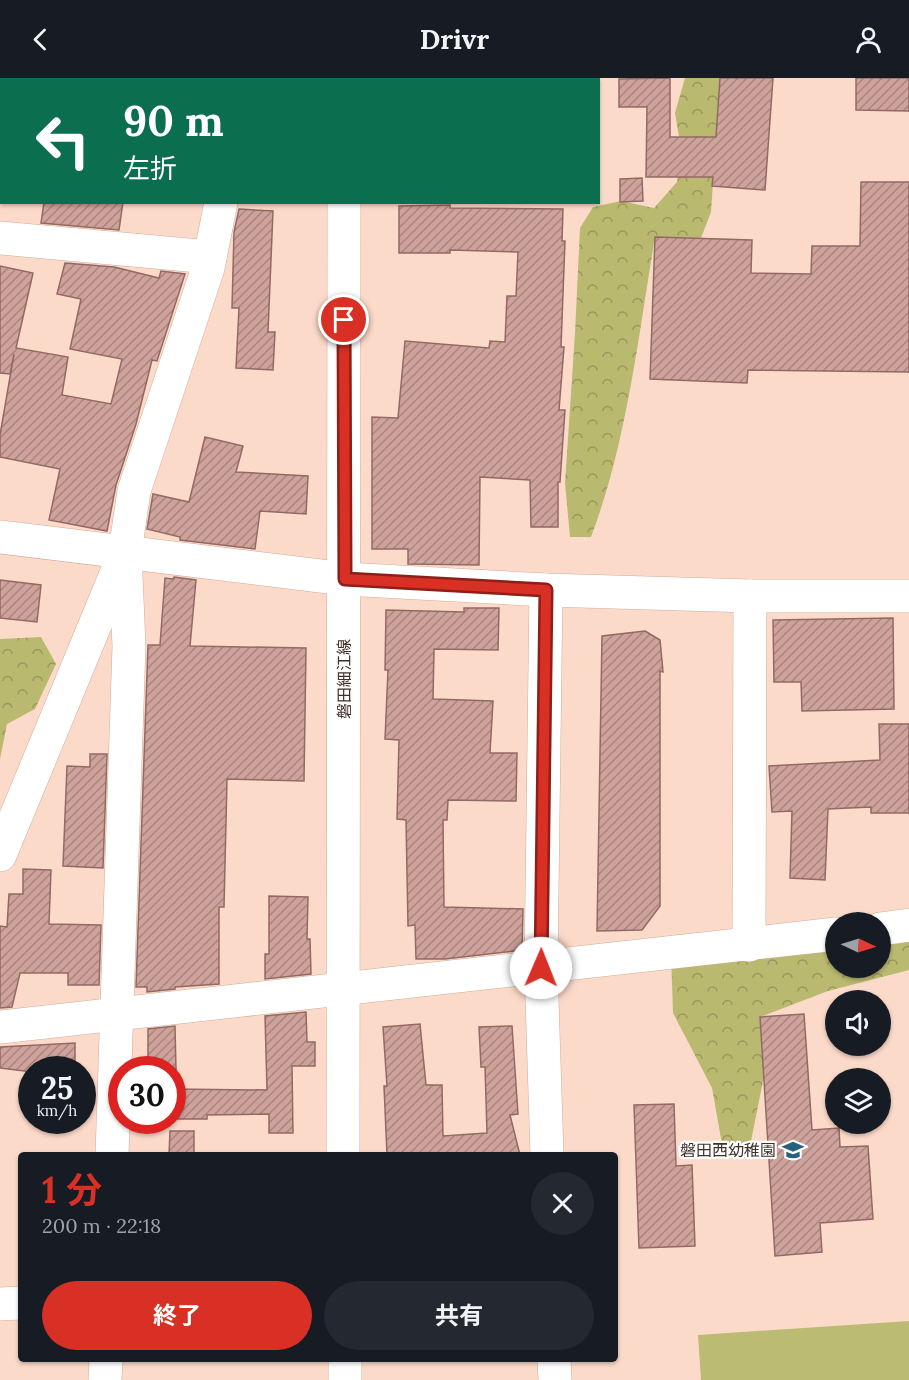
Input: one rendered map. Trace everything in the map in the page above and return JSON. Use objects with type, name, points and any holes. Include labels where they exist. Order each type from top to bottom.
[{"type":"street","points":[[112,1152],[129,646],[125,552],[134,491],[208,268],[221,204]]},
{"type":"street","name":"磐田細江線","points":[[343,1152],[344,204]]},
{"type":"street","points":[[0,238],[210,257]]},
{"type":"street","points":[[0,537],[345,579],[546,590],[750,596],[909,596]]},
{"type":"street","points":[[0,855],[125,552]]},
{"type":"street","points":[[546,590],[541,968],[547,1152]]},
{"type":"street","points":[[749,945],[750,596]]},
{"type":"street","points":[[891,928],[909,926]]},
{"type":"street","points":[[0,1027],[825,935]]},
{"type":"street","points":[[0,1304],[18,1303]]},
{"type":"street","points":[[105,1380],[106,1362]]},
{"type":"street","points":[[345,1362],[345,1380]]},
{"type":"street","points":[[554,1362],[555,1380]]},
{"type":"green space","points":[[685,78],[720,78],[711,212],[701,238],[655,237],[630,389],[614,464],[591,537],[570,537],[565,483],[580,228],[593,207],[621,201],[654,208],[677,182],[682,155],[675,113]]},
{"type":"green space","points":[[41,637],[56,664],[35,709],[7,724],[0,759],[0,639]]},
{"type":"green space","points":[[909,929],[909,970],[891,975],[891,931]]},
{"type":"green space","points":[[825,937],[825,978],[878,978],[825,990],[825,992],[760,1017],[764,1076],[750,1146],[724,1155],[712,1088],[673,1013],[671,953]]},
{"type":"shaded area","points":[[909,1321],[909,1380],[701,1380],[698,1335]]},
{"type":"building","points":[[670,78],[670,137],[716,137],[720,78],[773,78],[765,190],[712,186],[713,177],[646,177],[647,107],[619,107],[619,79]]},
{"type":"building","points":[[856,78],[909,78],[909,111],[856,110]]},
{"type":"building","points":[[642,178],[643,201],[620,202],[620,179]]},
{"type":"building","points":[[861,182],[909,182],[909,372],[748,370],[747,383],[650,379],[655,237],[752,240],[751,273],[811,274],[812,246],[860,246]]},
{"type":"building","points":[[44,204],[123,204],[119,230],[41,223]]},
{"type":"building","points":[[450,205],[450,208],[563,209],[562,241],[565,241],[561,347],[564,347],[559,410],[565,410],[560,482],[558,482],[558,527],[531,527],[530,480],[480,477],[479,565],[408,564],[408,549],[372,549],[372,417],[398,418],[405,341],[489,348],[490,341],[505,342],[507,296],[516,296],[518,252],[450,250],[450,253],[399,253],[399,206]]},
{"type":"building","points":[[239,209],[273,211],[268,332],[275,332],[273,370],[236,368],[239,308],[232,308],[234,232]]},
{"type":"building","points":[[65,263],[114,267],[159,278],[161,271],[185,274],[157,361],[152,360],[136,424],[116,485],[107,531],[49,520],[60,469],[0,457],[0,435],[14,354],[10,374],[0,373],[0,266],[33,273],[16,348],[68,357],[62,395],[111,404],[122,359],[70,349],[81,299],[57,294]]},
{"type":"building","points":[[205,437],[243,446],[236,472],[308,476],[306,514],[260,511],[255,549],[180,540],[180,537],[147,529],[153,494],[189,502]]},
{"type":"building","points":[[174,577],[196,580],[190,646],[306,648],[304,781],[227,779],[224,907],[219,907],[219,984],[175,987],[175,989],[147,992],[147,987],[136,987],[148,645],[160,645],[165,578],[173,579]]},
{"type":"building","points":[[0,580],[41,585],[37,622],[0,618]]},
{"type":"building","points":[[464,608],[499,608],[498,650],[434,649],[433,699],[493,701],[490,753],[517,753],[516,801],[448,800],[447,820],[443,820],[444,907],[523,909],[522,950],[445,959],[416,959],[415,925],[408,926],[406,820],[397,819],[399,740],[385,739],[388,670],[385,670],[386,610],[464,612]]},
{"type":"building","points":[[893,618],[894,709],[802,711],[801,682],[774,682],[773,620]]},
{"type":"building","points":[[645,631],[660,640],[663,672],[660,671],[660,906],[642,930],[597,931],[602,636]]},
{"type":"building","points":[[879,724],[909,724],[909,813],[871,813],[871,807],[828,809],[825,880],[790,878],[792,811],[772,812],[769,766],[880,760]]},
{"type":"building","points":[[90,754],[107,754],[103,868],[63,866],[67,766],[90,767]]},
{"type":"building","points":[[23,869],[51,870],[49,924],[101,925],[99,985],[68,985],[68,973],[20,973],[12,1007],[0,1008],[0,926],[7,927],[9,894],[23,894]]},
{"type":"building","points":[[269,896],[308,897],[307,939],[310,939],[311,974],[265,979],[265,954],[269,954]]},
{"type":"building","points":[[306,1012],[307,1042],[315,1042],[315,1066],[292,1066],[293,1133],[269,1133],[269,1114],[207,1115],[207,1119],[186,1119],[186,1089],[267,1090],[265,1016]]},
{"type":"building","points":[[804,1014],[812,1130],[825,1129],[825,1134],[839,1134],[840,1147],[868,1146],[873,1219],[820,1223],[822,1252],[775,1256],[760,1017]]},
{"type":"building","points":[[420,1024],[426,1085],[442,1085],[443,1136],[487,1133],[485,1067],[481,1067],[479,1027],[512,1026],[518,1114],[510,1115],[519,1152],[387,1152],[384,1086],[387,1086],[383,1027]]},
{"type":"building","points":[[175,1026],[176,1056],[148,1056],[148,1029]]},
{"type":"building","points":[[75,1043],[75,1056],[18,1056],[18,1070],[0,1068],[0,1047]]},
{"type":"building","points":[[674,1104],[676,1166],[692,1165],[695,1246],[639,1248],[634,1105]]},
{"type":"building","points":[[186,1131],[194,1131],[194,1152],[169,1152],[170,1134],[186,1134]]},
{"type":"place","name":"磐田西幼稚園","points":[[793,1150]]},
{"type":"route","points":[[344,320],[345,579],[546,590],[541,968]]}]
